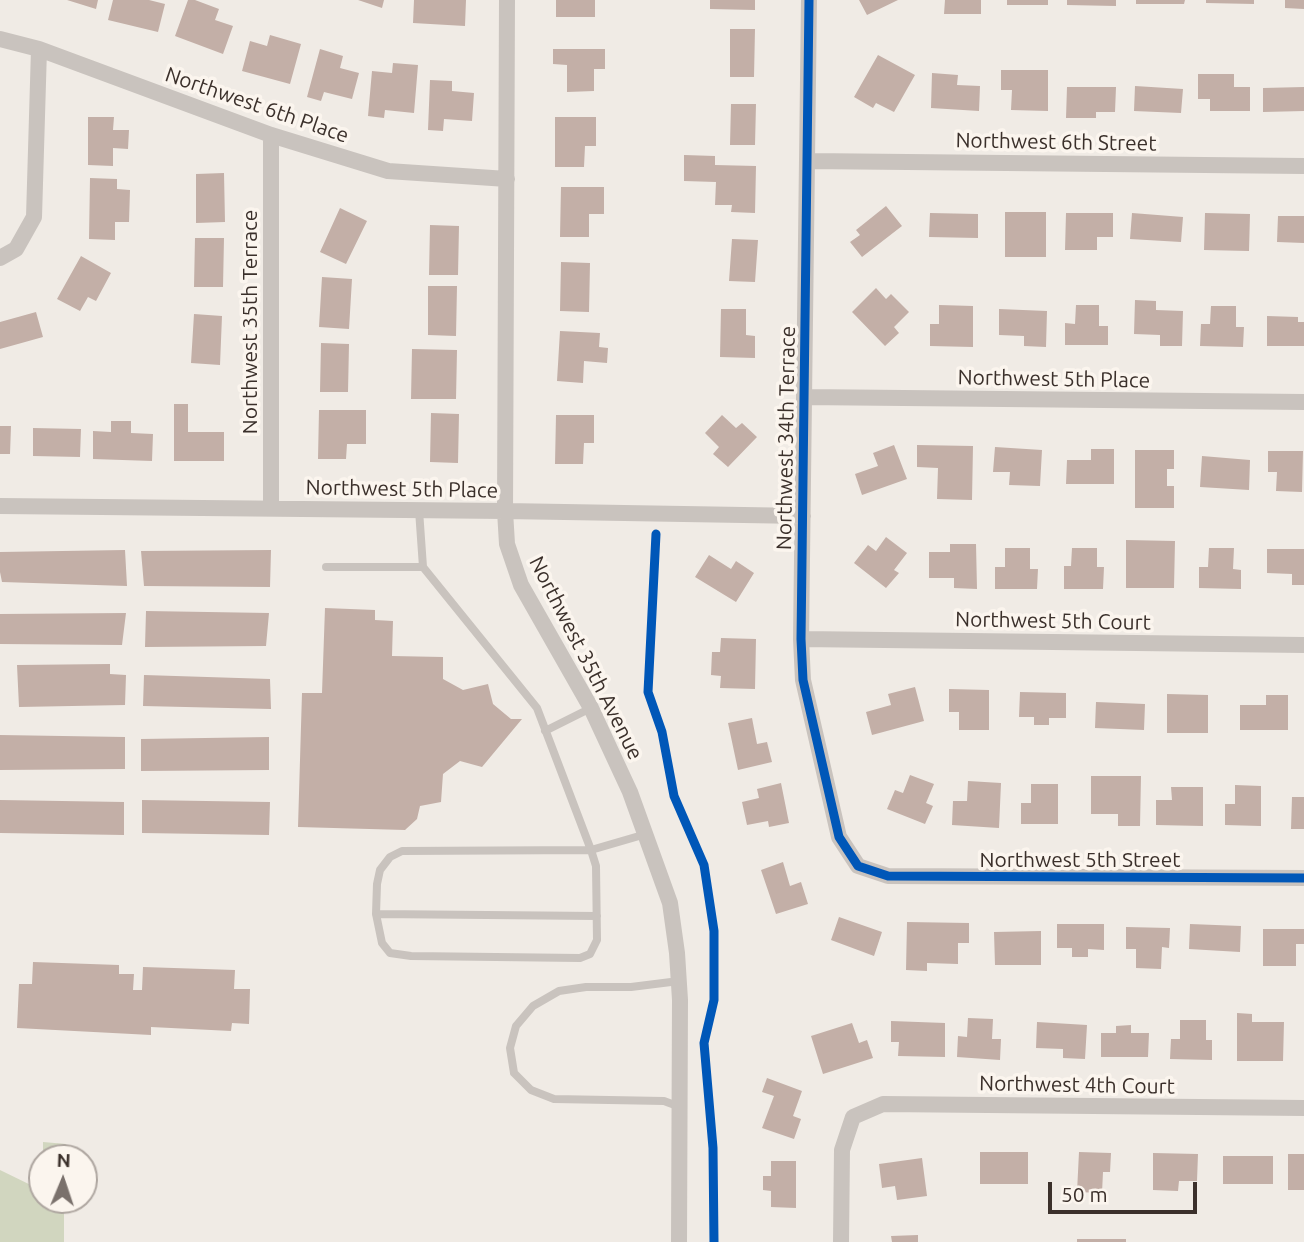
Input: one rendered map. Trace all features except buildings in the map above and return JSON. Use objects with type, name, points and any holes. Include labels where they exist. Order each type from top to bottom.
[{"type":"street","name":"Northwest 35th Avenue","points":[[507,0],[506,544],[521,585],[591,708],[630,792],[670,902],[679,981],[679,1242]]},
{"type":"street","name":"Northwest 34th Terrace","points":[[809,0],[801,639],[803,680],[839,837],[858,866]]},
{"type":"street","name":"Northwest 6th Place","points":[[0,39],[38,49],[271,135],[388,171],[507,179]]},
{"type":"street","points":[[0,258],[16,249],[34,217],[38,49]]},
{"type":"street","name":"Northwest 35th Terrace","points":[[271,135],[271,508]]},
{"type":"street","name":"Northwest 6th Street","points":[[808,161],[1304,166]]},
{"type":"street","name":"Northwest 5th Place","points":[[804,397],[1304,402]]},
{"type":"street","name":"Northwest 5th Place","points":[[0,506],[803,516]]},
{"type":"street","name":"Northwest 5th Court","points":[[801,639],[1304,645]]},
{"type":"street","name":"Northwest 5th Street","points":[[858,866],[888,876],[1304,878]]},
{"type":"street","name":"Northwest 4th Court","points":[[841,1242],[842,1150],[853,1117],[883,1104],[1304,1108]]},
{"type":"lane","points":[[419,510],[423,567],[537,708],[591,850],[596,866],[597,940],[590,954],[580,958],[411,956],[390,953],[382,943],[376,914],[380,870],[390,857],[402,851],[591,850],[646,834]]},
{"type":"lane","points":[[326,566],[423,567]]},
{"type":"lane","points":[[545,731],[591,708]]},
{"type":"lane","points":[[376,914],[597,916]]},
{"type":"lane","points":[[679,981],[559,991],[533,1006],[516,1026],[510,1048],[514,1073],[531,1090],[554,1099],[664,1101],[680,1107]]},
{"type":"green space","points":[[0,1170],[28,1184],[28,1214],[64,1214],[64,1242],[0,1242]]},
{"type":"cycle path","points":[[809,0],[801,639],[803,680],[839,837],[858,866],[888,876],[1304,878]]},
{"type":"cycle path","points":[[656,534],[648,692],[662,732],[674,796],[704,865],[714,931],[714,1000],[704,1043],[713,1148],[714,1242]]}]
